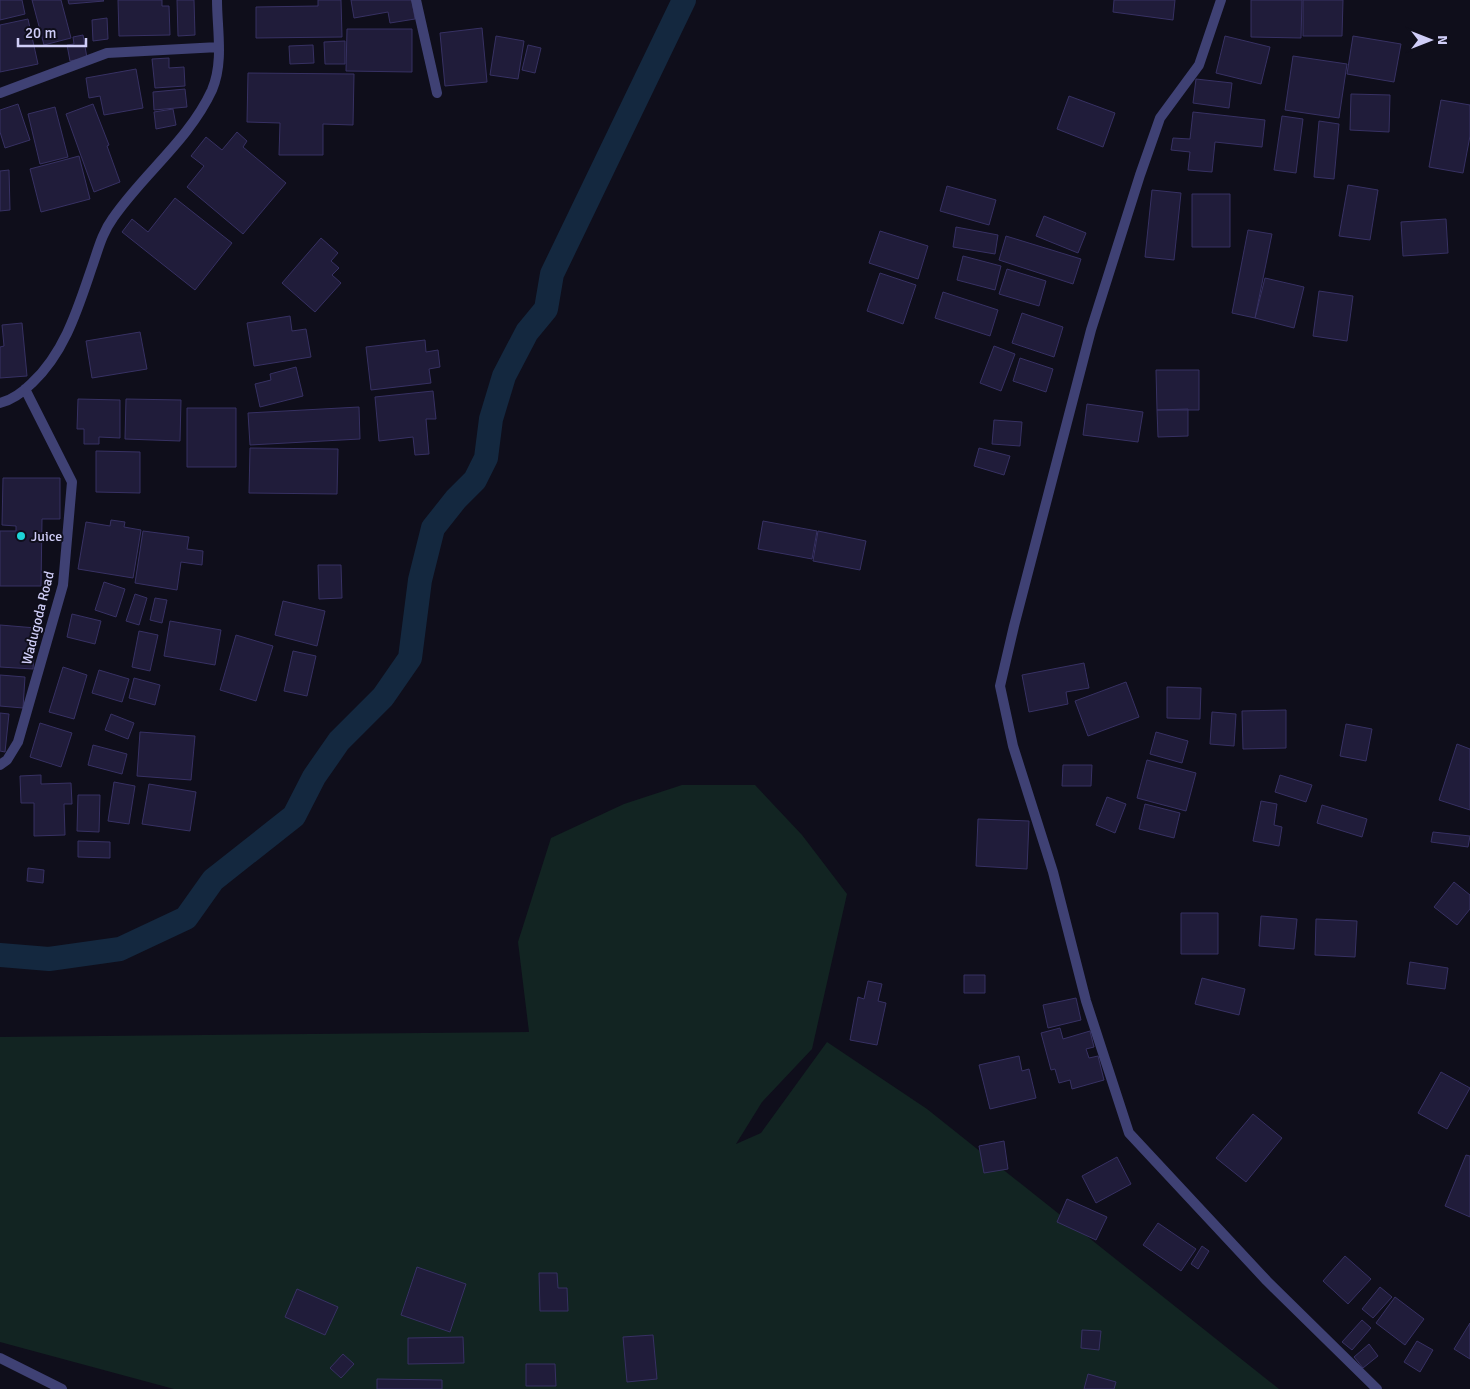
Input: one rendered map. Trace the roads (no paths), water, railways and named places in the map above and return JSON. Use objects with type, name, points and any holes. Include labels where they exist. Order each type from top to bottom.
[{"type":"street","points":[[0,402],[15,396],[25,389],[50,363],[74,319],[100,243],[111,220],[126,199],[167,155],[203,106],[216,80],[219,47],[217,0]]},
{"type":"street","points":[[416,0],[437,93]]},
{"type":"street","points":[[1221,0],[1198,65],[1160,118],[1137,184],[1091,330],[1000,686],[1013,746],[1053,872],[1086,1001],[1129,1133],[1266,1281],[1377,1389]]},
{"type":"street","points":[[0,94],[107,53],[219,47]]},
{"type":"street","name":"Wadugoda Road","points":[[0,765],[7,760],[18,742],[63,585],[72,482],[25,389]]},
{"type":"street","points":[[0,1358],[62,1389]]},
{"type":"waterway","points":[[0,955],[49,959],[120,949],[186,918],[213,880],[294,816],[314,777],[339,741],[383,697],[410,658],[420,580],[433,528],[456,499],[475,480],[486,458],[491,419],[504,376],[527,332],[546,309],[552,274],[684,0]]},
{"type":"place","name":"Juice","points":[[21,536]]}]
